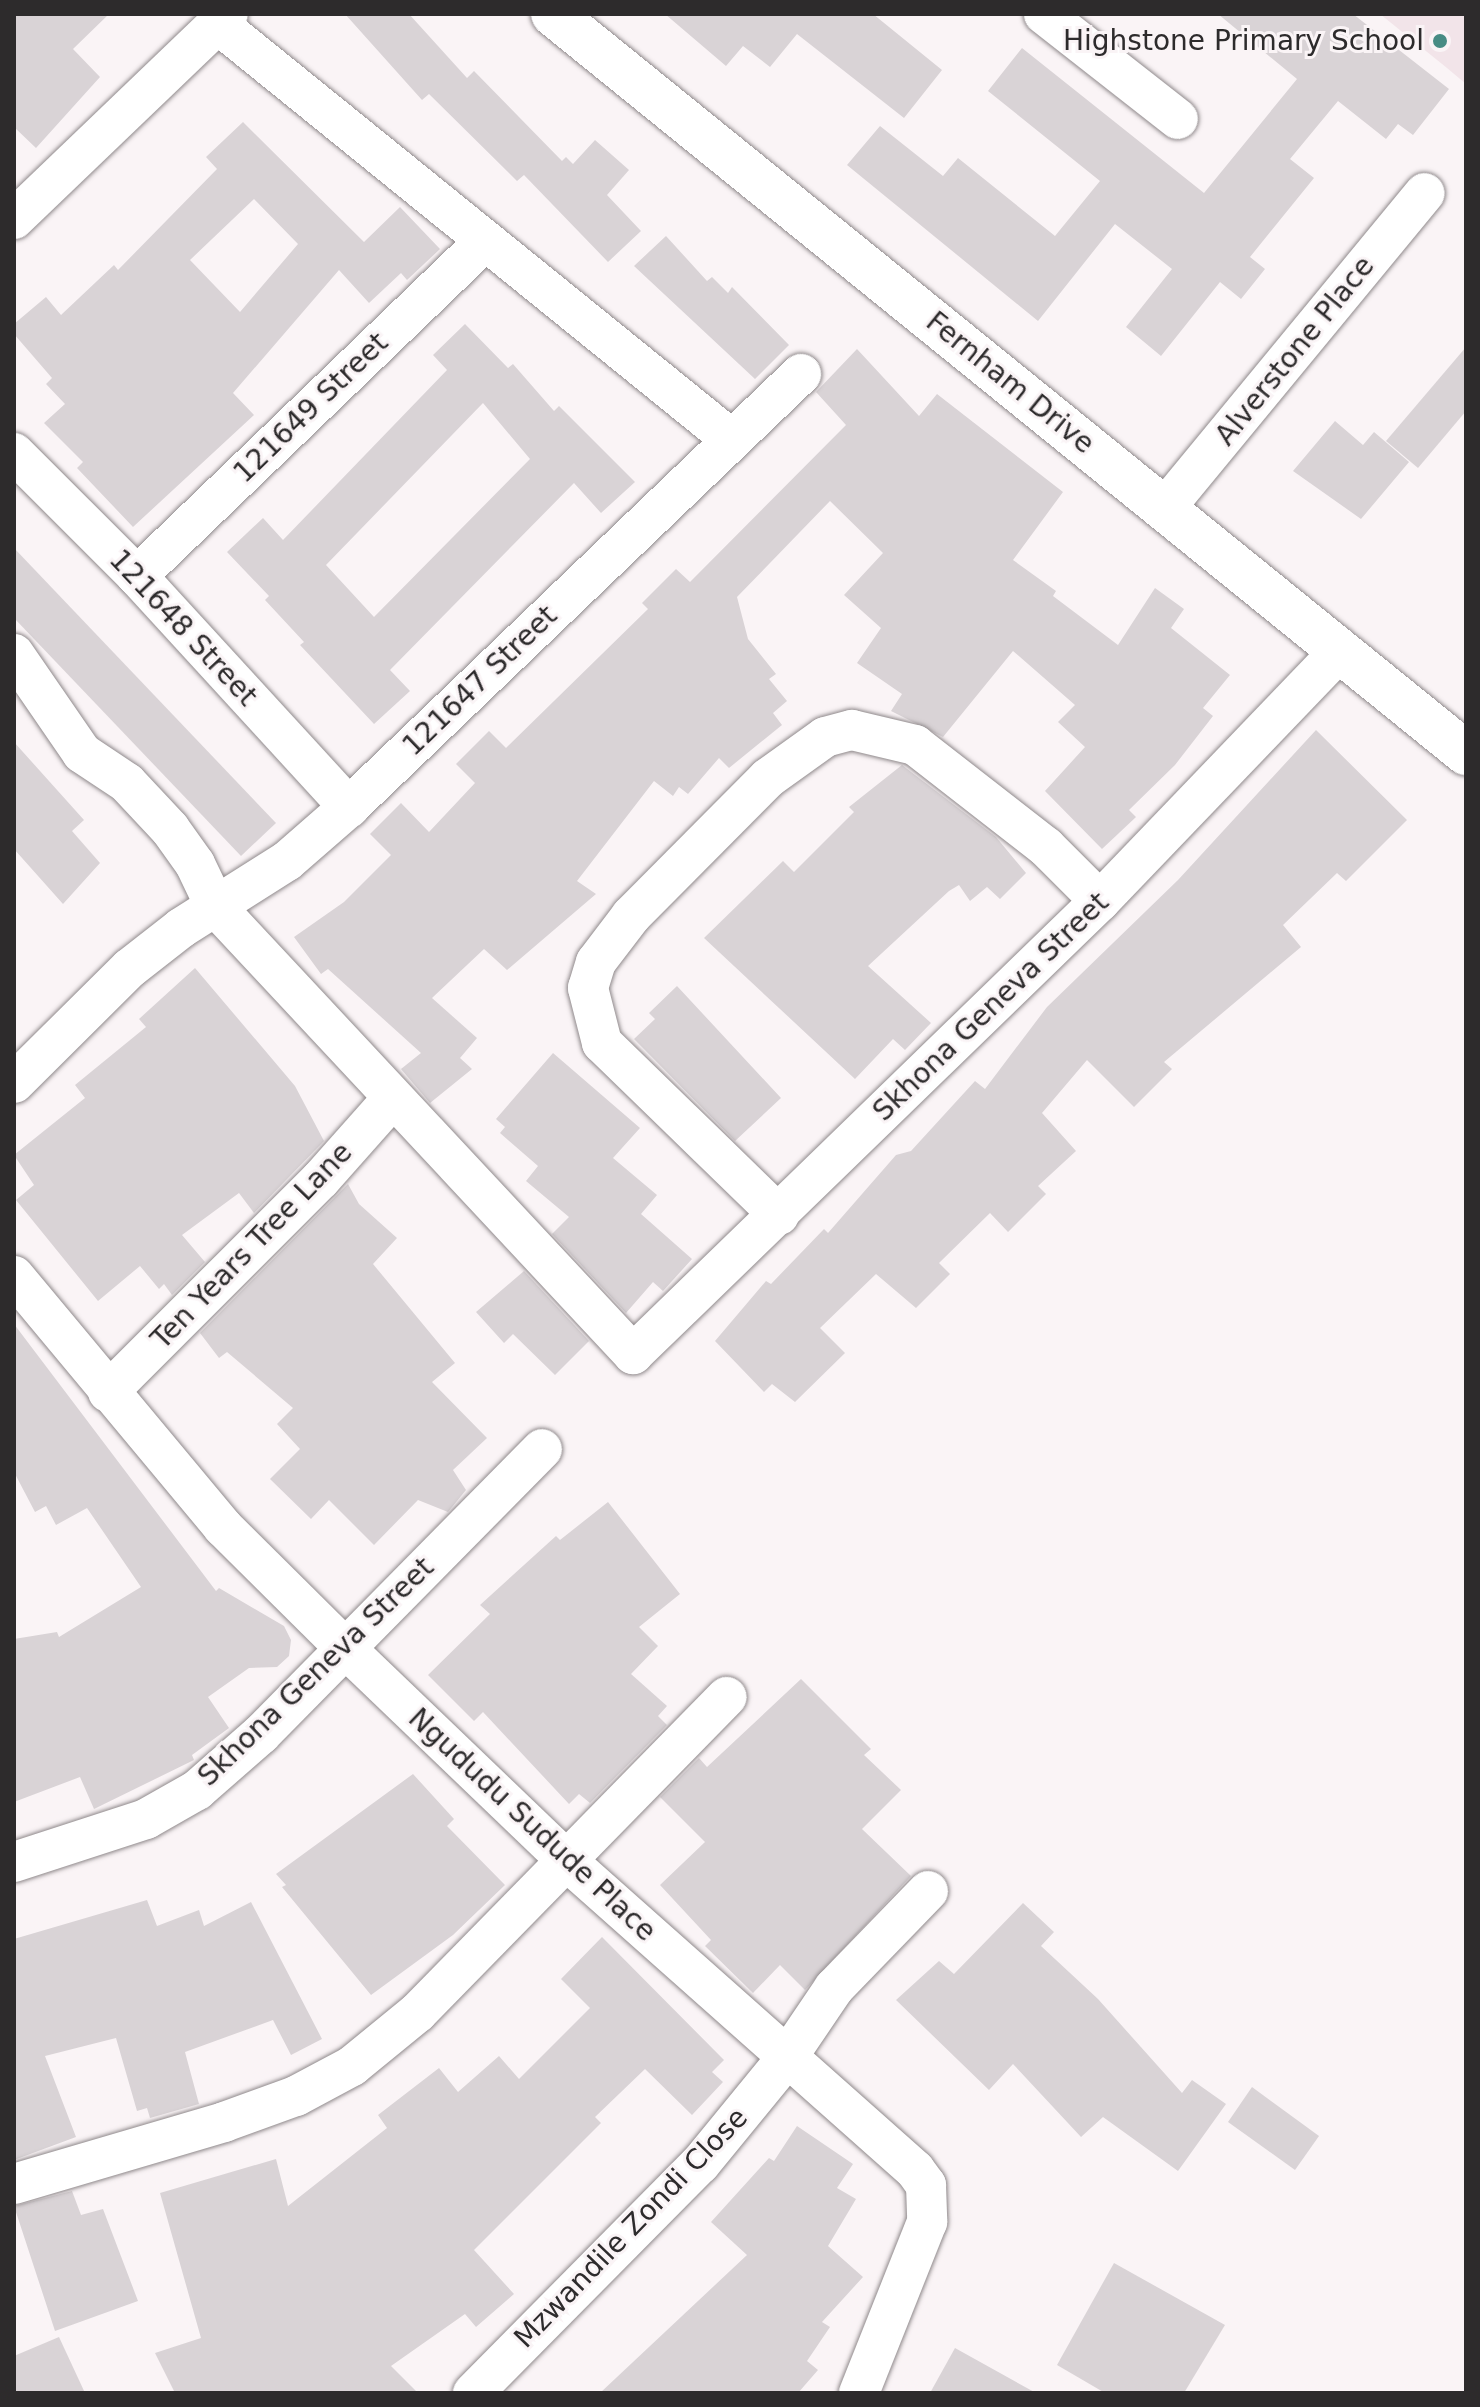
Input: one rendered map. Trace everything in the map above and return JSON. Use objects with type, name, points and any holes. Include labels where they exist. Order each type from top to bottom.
[{"type":"street","name":"Fernham Drive","points":[[553,14],[1466,753]]},
{"type":"street","points":[[1044,14],[1178,119]]},
{"type":"street","points":[[14,219],[223,19],[485,241],[732,440]]},
{"type":"street","name":"Alverstone Place","points":[[1165,508],[1425,193]]},
{"type":"street","name":"121649 Street","points":[[137,576],[485,241]]},
{"type":"street","name":"121647 Street","points":[[14,1083],[130,968],[215,906],[287,861],[349,807],[801,374]]},
{"type":"street","name":"121648 Street","points":[[14,453],[137,576],[349,807]]},
{"type":"street","name":"Skhona Geneva Street","points":[[393,1098],[633,1354],[1100,901],[1340,651]]},
{"type":"street","points":[[17,669],[82,753],[127,783],[170,829],[215,906],[393,1098]]},
{"type":"street","points":[[779,1215],[602,1043],[588,988],[596,962],[631,916],[768,778],[825,737],[852,730],[915,745],[1034,837],[1100,901]]},
{"type":"street","name":"Ten Years Tree Lane","points":[[108,1392],[321,1179],[393,1098]]},
{"type":"street","name":"Ngududu Sudude Place","points":[[14,1276],[223,1527],[567,1861],[786,2059],[899,2153],[926,2185],[927,2222],[918,2252],[859,2393]]},
{"type":"street","name":"Skhona Geneva Street","points":[[14,1862],[146,1819],[197,1790],[261,1734],[343,1646],[542,1449]]},
{"type":"street","points":[[14,2184],[224,2122],[296,2096],[352,2066],[418,2012],[726,1697]]},
{"type":"street","name":"Mzwandile Zondi Close","points":[[473,2393],[700,2164],[786,2059],[834,1988],[928,1891]]},
{"type":"shaded area","name":"Highstone Primary School","points":[[1380,14],[1466,14],[1466,84],[1447,68]]},
{"type":"building","points":[[14,14],[109,14],[73,49],[100,77],[36,148],[14,127]]},
{"type":"building","points":[[345,14],[409,14],[467,78],[474,71],[562,161],[566,157],[573,164],[595,140],[629,170],[607,195],[641,231],[608,262],[524,175],[517,181],[429,94],[422,100]]},
{"type":"building","points":[[665,14],[873,14],[942,70],[904,118],[797,34],[770,67],[743,46],[726,66]]},
{"type":"building","points":[[1218,14],[1353,14],[1449,89],[1413,135],[1398,124],[1386,139],[1338,101],[1290,159],[1314,178],[1250,257],[1265,269],[1241,299],[1220,282],[1161,356],[1126,327],[1172,269],[1115,224],[1038,321],[847,165],[880,126],[943,176],[958,158],[1055,236],[1100,181],[988,91],[1022,48],[1204,193],[1297,79]]},
{"type":"building","points":[[243,122],[364,242],[400,207],[440,249],[407,280],[401,273],[369,303],[339,270],[233,393],[254,415],[133,527],[77,468],[83,462],[44,423],[65,404],[46,384],[52,378],[14,334],[14,324],[46,297],[61,315],[114,265],[118,270],[217,169],[206,157]],"holes":[[[254,199],[298,244],[240,312],[190,260]]]},
{"type":"building","points":[[666,236],[707,281],[712,277],[728,293],[732,287],[789,345],[755,379],[634,266]]},
{"type":"building","points":[[465,324],[508,368],[513,364],[554,411],[559,406],[635,482],[601,513],[574,483],[390,670],[410,691],[374,724],[300,645],[304,642],[265,600],[269,596],[227,552],[263,518],[283,540],[447,370],[433,355]],"holes":[[[483,403],[530,459],[374,617],[326,565]]]},
{"type":"building","points":[[1466,347],[1466,411],[1418,468],[1386,441]]},
{"type":"building","points":[[857,349],[919,416],[937,394],[1063,492],[1013,560],[1056,591],[1053,596],[1118,645],[1155,588],[1184,609],[1171,628],[1230,675],[1203,708],[1213,716],[1175,765],[1129,810],[1136,817],[1102,849],[1045,791],[1085,747],[1058,722],[1075,705],[1013,651],[943,737],[891,711],[902,694],[857,663],[881,628],[844,595],[883,553],[830,501],[737,597],[748,639],[776,674],[769,679],[787,701],[773,713],[782,725],[729,768],[719,758],[688,794],[679,787],[673,796],[654,781],[577,881],[596,894],[507,970],[484,949],[432,998],[477,1038],[460,1058],[472,1069],[430,1103],[401,1069],[421,1053],[328,969],[321,974],[294,937],[344,902],[391,855],[370,834],[401,803],[429,832],[475,783],[456,764],[489,731],[506,748],[648,609],[642,603],[676,569],[690,582],[846,425],[816,392]]},
{"type":"building","points":[[1335,421],[1363,445],[1374,432],[1409,462],[1361,519],[1293,471]]},
{"type":"building","points":[[14,548],[276,823],[241,856],[14,618]]},
{"type":"building","points":[[1316,730],[1407,820],[1346,881],[1337,873],[1283,925],[1301,947],[1164,1062],[1172,1069],[1134,1107],[1087,1060],[1042,1113],[1076,1151],[1038,1186],[1046,1194],[1008,1232],[990,1213],[939,1263],[950,1274],[916,1308],[876,1274],[820,1328],[845,1353],[795,1402],[772,1384],[764,1392],[715,1341],[766,1281],[771,1284],[824,1229],[828,1233],[896,1155],[911,1151],[975,1081],[985,1089],[1047,1007],[1178,880]]},
{"type":"building","points":[[14,742],[84,820],[72,831],[100,863],[63,904],[14,849]]},
{"type":"building","points":[[902,765],[996,837],[1026,873],[1000,899],[987,887],[970,901],[959,885],[868,966],[931,1023],[905,1050],[893,1039],[855,1079],[704,938],[783,861],[794,872],[854,812],[849,807]]},
{"type":"building","points":[[195,968],[295,1086],[324,1141],[254,1213],[239,1193],[182,1235],[205,1262],[172,1295],[164,1284],[159,1289],[140,1266],[98,1301],[16,1200],[34,1185],[14,1155],[85,1098],[75,1085],[146,1027],[139,1019]]},
{"type":"building","points":[[677,986],[781,1098],[735,1141],[634,1039],[655,1019],[649,1013]]},
{"type":"building","points":[[553,1053],[640,1128],[613,1158],[657,1195],[641,1214],[692,1259],[663,1291],[653,1282],[626,1313],[552,1234],[569,1217],[526,1181],[538,1166],[500,1133],[505,1127],[496,1119]]},
{"type":"building","points":[[348,1184],[359,1204],[397,1238],[373,1264],[455,1363],[432,1382],[487,1438],[453,1470],[466,1490],[448,1512],[418,1500],[374,1545],[329,1500],[311,1519],[270,1479],[300,1449],[277,1424],[293,1408],[227,1352],[219,1358],[200,1333]]},
{"type":"building","points":[[524,1271],[589,1341],[555,1375],[513,1334],[504,1343],[476,1312]]},
{"type":"building","points":[[14,1324],[216,1591],[219,1588],[284,1626],[291,1640],[289,1656],[277,1667],[249,1668],[208,1697],[229,1728],[192,1755],[194,1760],[94,1809],[80,1777],[14,1802],[14,1639],[57,1632],[59,1637],[141,1587],[87,1508],[56,1525],[46,1506],[35,1512],[14,1472]]},
{"type":"building","points":[[608,1502],[680,1594],[639,1627],[658,1646],[631,1674],[667,1706],[658,1716],[667,1725],[590,1803],[579,1794],[569,1804],[483,1712],[474,1721],[428,1675],[490,1614],[480,1605],[556,1536],[560,1540]]},
{"type":"building","points":[[801,1679],[871,1749],[864,1755],[901,1790],[862,1829],[911,1876],[805,1990],[780,1965],[753,1993],[705,1946],[711,1940],[660,1885],[705,1842],[660,1797],[699,1758],[707,1767]]},
{"type":"building","points":[[413,1774],[454,1819],[447,1826],[505,1885],[453,1935],[371,1995],[282,1887],[286,1885],[276,1874]]},
{"type":"building","points":[[147,1900],[157,1926],[199,1910],[204,1926],[251,1902],[322,2039],[291,2055],[273,2020],[185,2052],[199,2104],[150,2118],[147,2108],[137,2111],[116,2038],[45,2056],[76,2137],[14,2160],[14,1939]]},
{"type":"building","points":[[1023,1903],[1054,1932],[1041,1946],[1098,1999],[1182,2093],[1192,2080],[1226,2104],[1178,2171],[1103,2117],[1081,2137],[1013,2064],[989,2090],[896,2000],[939,1961],[954,1974]]},
{"type":"building","points":[[602,1937],[724,2060],[712,2072],[723,2082],[692,2115],[645,2069],[595,2117],[601,2123],[474,2250],[514,2294],[476,2327],[465,2314],[391,2366],[418,2393],[175,2393],[155,2353],[201,2338],[160,2193],[276,2159],[288,2206],[387,2128],[378,2115],[439,2068],[458,2092],[499,2056],[519,2079],[590,2008],[561,1979]]},
{"type":"building","points":[[1252,2087],[1319,2136],[1295,2170],[1228,2122]]},
{"type":"building","points":[[797,2126],[853,2164],[837,2188],[856,2199],[828,2246],[863,2277],[822,2322],[830,2327],[807,2361],[818,2370],[798,2393],[600,2393],[747,2255],[711,2222],[769,2158],[774,2161]]},
{"type":"building","points":[[72,2191],[81,2215],[103,2209],[138,2301],[55,2331],[14,2206]]},
{"type":"building","points":[[1114,2263],[1225,2325],[1184,2393],[1105,2393],[1057,2365]]},
{"type":"building","points":[[59,2337],[85,2393],[14,2393],[14,2356]]},
{"type":"building","points":[[955,2348],[1036,2393],[930,2393]]},
{"type":"place","name":"Highstone Primary School","points":[[1440,41]]}]
